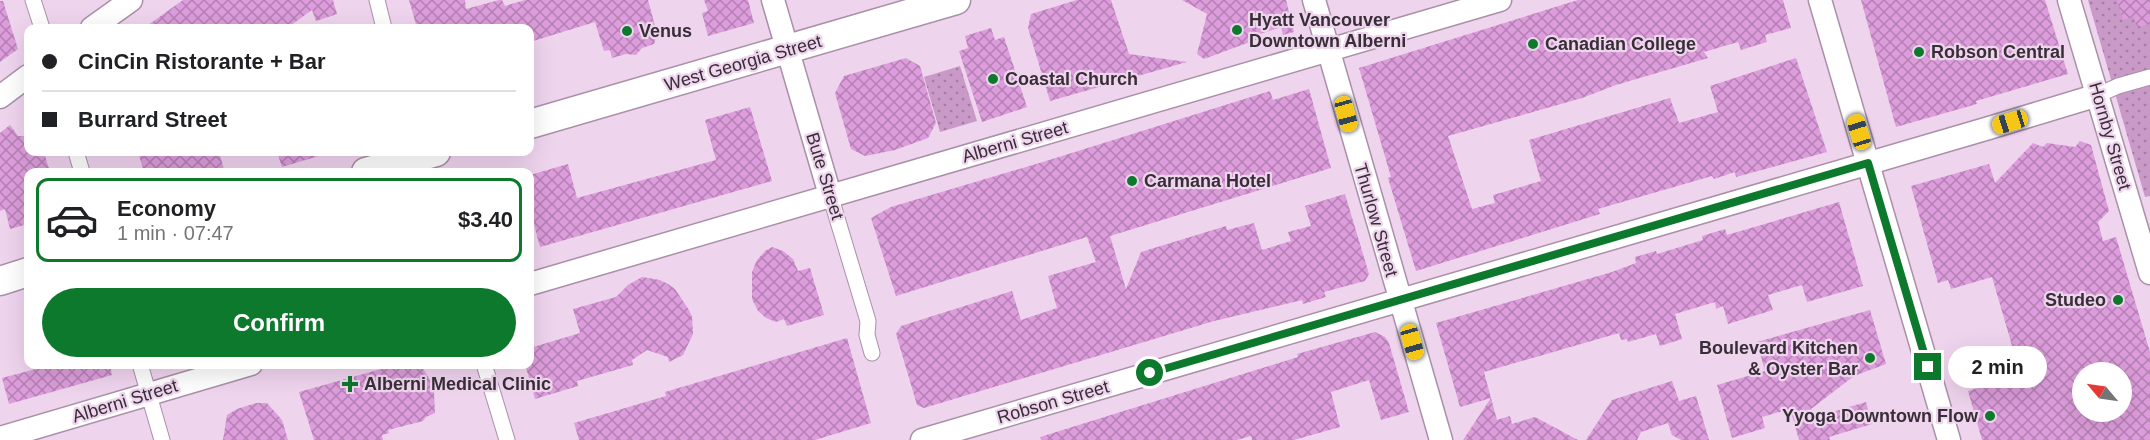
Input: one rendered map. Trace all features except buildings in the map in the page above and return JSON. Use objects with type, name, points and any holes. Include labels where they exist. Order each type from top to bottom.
[{"type":"highway","name":"West Georgia Street","points":[[534,123],[956,0]]},
{"type":"highway","points":[[383,168],[427,158]]},
{"type":"highway","points":[[0,281],[24,273]]},
{"type":"street","points":[[33,0],[41,24]]},
{"type":"street","points":[[98,24],[131,0]]},
{"type":"street","points":[[376,0],[383,24]]},
{"type":"street","name":"Bute Street","points":[[773,0],[868,321],[867,335],[872,353]]},
{"type":"street","name":"Thurlow Street","points":[[1314,0],[1441,440]]},
{"type":"street","name":"Alberni Street","points":[[534,283],[830,195],[1329,52],[1500,0]]},
{"type":"street","points":[[1820,0],[1949,440]]},
{"type":"street","name":"Hornby Street","points":[[2069,0],[2150,273]]},
{"type":"street","name":"Robson Street","points":[[922,440],[1868,163],[2098,95],[2118,86],[2150,77]]},
{"type":"street","points":[[0,98],[24,79]]},
{"type":"street","points":[[141,369],[162,440]]},
{"type":"street","name":"Alberni Street","points":[[0,438],[235,369]]},
{"type":"street","points":[[486,369],[507,440]]},
{"type":"shaded area","points":[[2088,0],[2150,0],[2150,196],[2145,197]]},
{"type":"shaded area","points":[[960,66],[977,121],[940,132],[924,77]]},
{"type":"place","name":"Hyatt Vancouver Downtown Alberni","points":[[1237,30]]},
{"type":"place","name":"Venus","points":[[627,31]]},
{"type":"place","name":"Canadian College","points":[[1533,44]]},
{"type":"place","name":"Robson Central","points":[[1919,52]]},
{"type":"place","name":"Coastal Church","points":[[993,79]]},
{"type":"place","name":"Carmana Hotel","points":[[1132,181]]},
{"type":"place","name":"Studeo","points":[[2118,300]]},
{"type":"place","name":"Boulevard Kitchen & Oyster Bar","points":[[1870,358]]},
{"type":"place","name":"Alberni Medical Clinic","points":[[350,384]]},
{"type":"place","name":"Yyoga Downtown Flow","points":[[1990,416]]},
{"type":"route","points":[[1150,373],[1868,163],[1928,367]]}]
